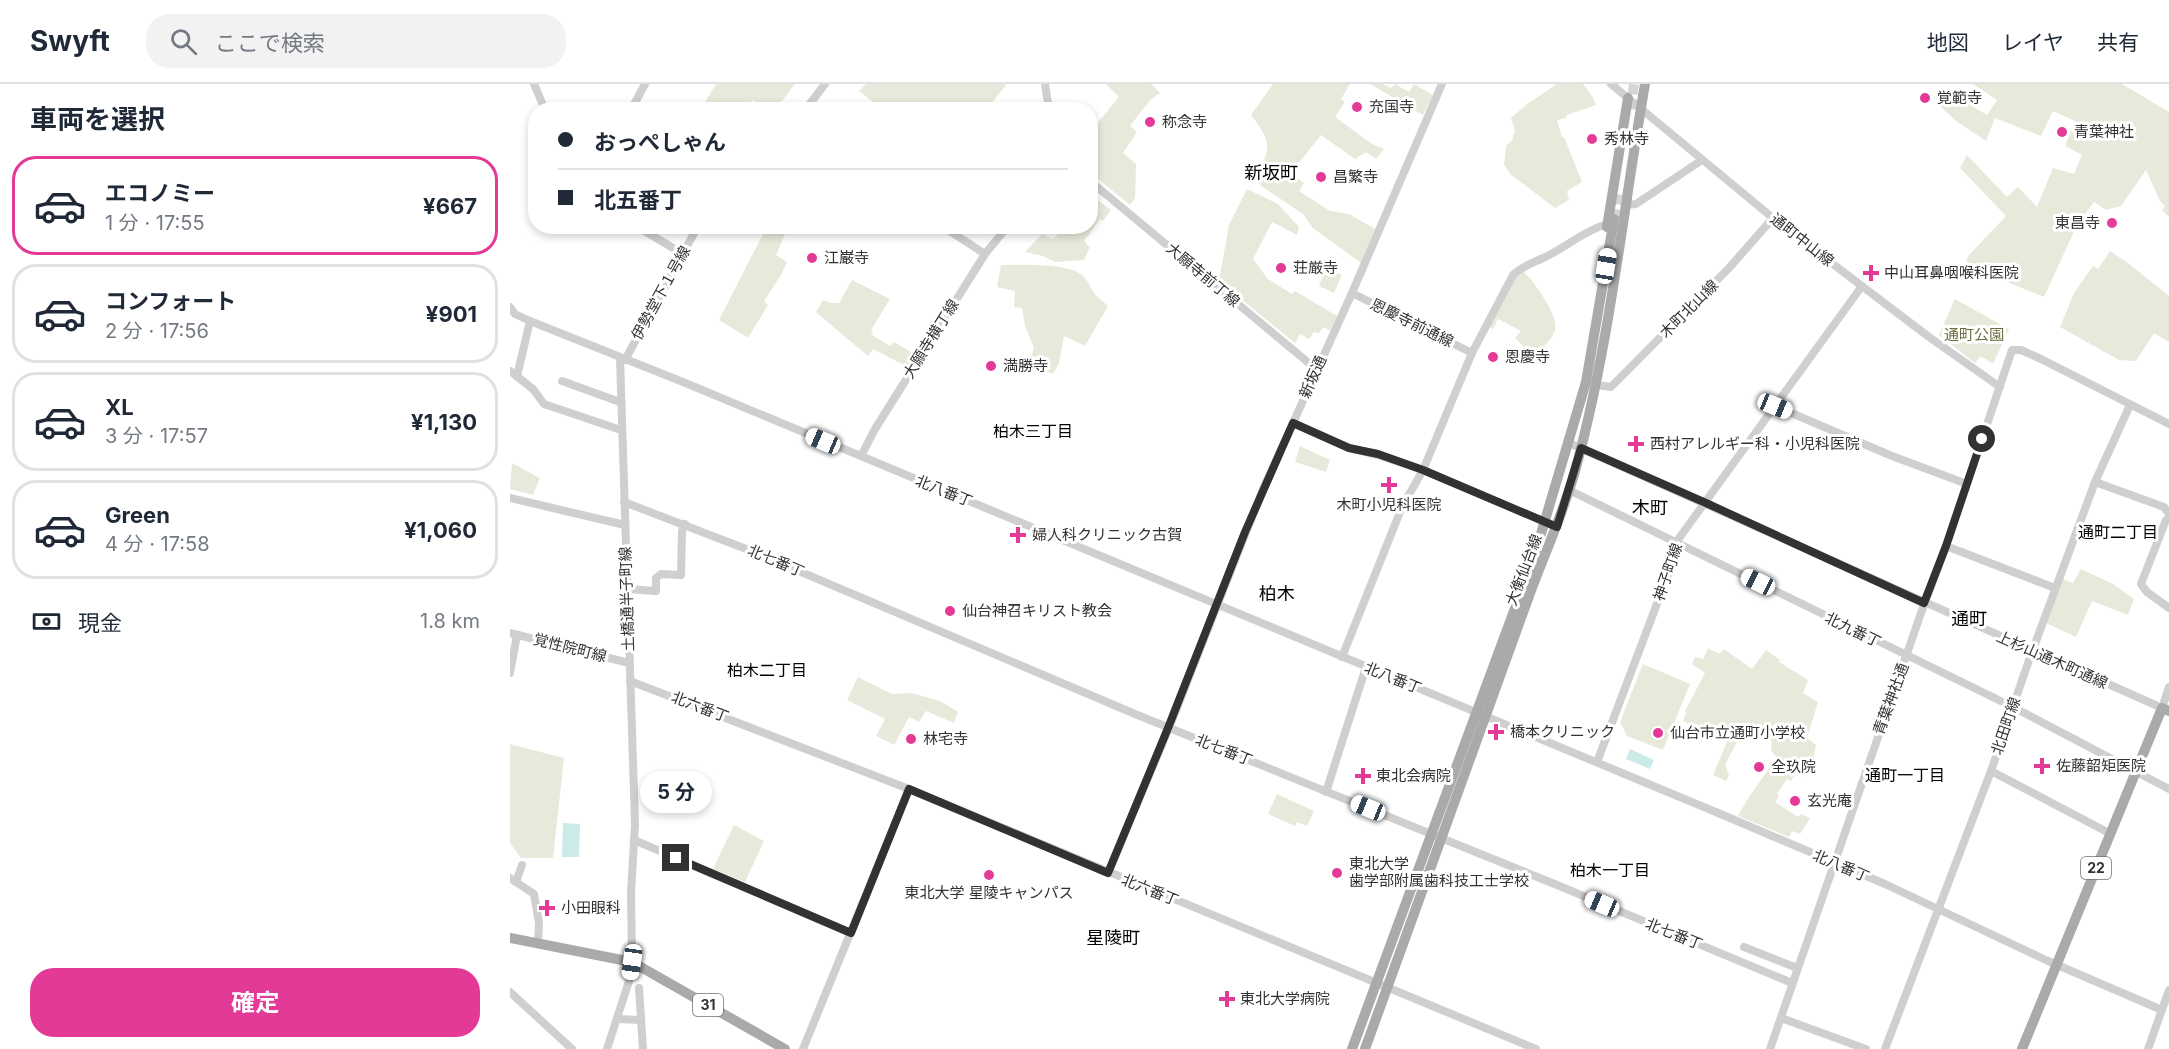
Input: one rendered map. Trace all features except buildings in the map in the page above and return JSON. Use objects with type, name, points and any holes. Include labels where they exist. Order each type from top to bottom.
[{"type":"main road","name":"大衡仙台線","points":[[1352,1049],[1431,834],[1557,527],[1569,490],[1596,385],[1645,84]]},
{"type":"main road","name":"大衡仙台線","points":[[1365,1049],[1442,839],[1569,444],[1611,221],[1628,98]]},
{"type":"main road","name":"22","points":[[2022,1049],[2165,709]]},
{"type":"main road","name":"31","points":[[510,938],[632,962],[785,1049]]},
{"type":"street","points":[[534,84],[542,102]]},
{"type":"street","points":[[635,102],[645,84]]},
{"type":"street","points":[[811,102],[825,84]]},
{"type":"street","points":[[1045,84],[1048,102]]},
{"type":"street","name":"新坂通","points":[[1108,873],[1249,524],[1316,369],[1352,294],[1442,84]]},
{"type":"street","name":"通町中山線","points":[[1611,84],[1773,218],[1929,337],[2000,387]]},
{"type":"street","points":[[1626,205],[1636,204],[1702,160]]},
{"type":"street","name":"大願寺前丁線","points":[[1098,188],[1316,369]]},
{"type":"street","name":"木町北山線","points":[[1596,385],[1611,387],[1729,268],[1773,218]]},
{"type":"street","points":[[1342,657],[1402,507],[1423,470],[1472,353],[1513,275],[1519,268],[1540,260],[1611,221]]},
{"type":"street","points":[[649,234],[683,254]]},
{"type":"street","name":"伊勢堂下１号線","points":[[622,359],[694,234]]},
{"type":"street","points":[[954,234],[985,254]]},
{"type":"street","name":"大願寺横丁線","points":[[861,456],[875,429],[985,254],[1001,234]]},
{"type":"street","name":"神子町線","points":[[1597,762],[1657,607],[1677,550],[1677,542],[1706,503],[1722,476],[1862,286]]},
{"type":"street","name":"恩慶寺前通線","points":[[1352,294],[1472,353]]},
{"type":"street","points":[[510,307],[515,314],[530,321],[622,359]]},
{"type":"street","points":[[530,321],[513,373],[533,389],[544,404],[621,430]]},
{"type":"street","name":"青葉神社通","points":[[1770,1049],[2012,350],[2021,350],[2041,359],[2130,405]]},
{"type":"street","name":"土橋通半子町線","points":[[607,1049],[629,981],[632,962],[631,893],[634,840],[620,402],[622,359]]},
{"type":"street","name":"北八番丁","points":[[622,359],[861,456],[1836,863],[1939,908],[2057,965],[2162,1010]]},
{"type":"street","points":[[562,381],[620,402]]},
{"type":"street","points":[[2130,405],[2169,424]]},
{"type":"street","name":"北田町線","points":[[1886,1049],[1991,771],[2032,651],[2095,482],[2130,405]]},
{"type":"street","points":[[1775,406],[1892,456],[1967,484]]},
{"type":"street","points":[[1293,423],[1349,448],[1378,454],[1423,470],[1557,527]]},
{"type":"street","name":"上杉山通木町通線","points":[[1569,444],[2165,709]]},
{"type":"street","points":[[2095,482],[2164,507],[2169,514]]},
{"type":"street","name":"北九番丁","points":[[1569,490],[2013,707],[2169,789]]},
{"type":"street","points":[[510,498],[625,525]]},
{"type":"street","name":"北七番丁","points":[[624,502],[685,524],[1168,728],[1792,983]]},
{"type":"street","points":[[2169,518],[2166,520],[2141,584],[2147,592],[2169,608]]},
{"type":"street","points":[[627,589],[656,591],[656,578],[661,574],[681,574],[682,531],[685,524]]},
{"type":"street","points":[[1946,546],[2055,588]]},
{"type":"street","points":[[510,673],[514,634]]},
{"type":"street","name":"覚性院町線","points":[[514,634],[629,663]]},
{"type":"street","points":[[1326,792],[1366,667]]},
{"type":"street","name":"北六番丁","points":[[630,681],[909,789],[1536,1049]]},
{"type":"street","points":[[2165,709],[2169,687]]},
{"type":"street","points":[[1991,771],[2111,834]]},
{"type":"street","points":[[803,1049],[909,789]]},
{"type":"street","points":[[634,840],[851,933]]},
{"type":"street","points":[[522,865],[513,880],[534,894],[539,923],[538,943]]},
{"type":"street","points":[[1744,946],[1797,968]]},
{"type":"street","points":[[639,988],[643,1049]]},
{"type":"street","points":[[2148,1049],[2169,990]]},
{"type":"street","points":[[510,992],[572,1049]]},
{"type":"street","points":[[1781,1017],[1866,1049]]},
{"type":"street","points":[[618,1019],[642,1020]]},
{"type":"green space","points":[[716,84],[795,84],[781,102],[752,100],[751,102],[705,102]]},
{"type":"green space","points":[[866,84],[1006,85],[993,102],[873,102],[859,91]]},
{"type":"green space","points":[[1106,84],[1151,84],[1160,93],[1150,100],[1130,126],[1137,132],[1123,153],[1136,164],[1135,198],[1130,205],[1098,179],[1098,122],[1119,97]]},
{"type":"green space","points":[[1273,84],[1350,84],[1341,99],[1345,102],[1335,117],[1372,144],[1384,149],[1376,159],[1366,152],[1355,159],[1321,135],[1291,173],[1304,183],[1299,191],[1330,211],[1349,214],[1375,229],[1361,263],[1313,228],[1303,214],[1261,186],[1257,180],[1267,146],[1263,133],[1251,115]]},
{"type":"green space","points":[[1370,84],[1383,84],[1391,88],[1395,84],[1409,92],[1414,84],[1433,95],[1423,115]]},
{"type":"green space","points":[[1557,84],[1583,84],[1596,105],[1557,120],[1582,182],[1567,191],[1569,200],[1555,208],[1510,174],[1504,165],[1506,146],[1512,140],[1515,131],[1511,118]]},
{"type":"green space","points":[[1973,84],[2122,84],[2169,112],[2169,217],[2162,210],[2165,206],[2160,201],[2146,170],[2121,206],[2106,210],[2094,202],[2077,225],[2044,297],[1966,265],[1968,256],[2006,216],[1960,168],[1967,155],[2007,197],[2018,187],[2037,207],[2053,168],[2074,174],[2082,155],[2065,146],[2075,121],[2053,111],[2041,136],[1995,118],[1986,141],[1956,121],[1941,107],[1944,103],[1936,95],[1942,88],[1987,115],[1997,100]]},
{"type":"green space","points":[[1247,189],[1278,204],[1299,227],[1297,235],[1272,222],[1253,259],[1268,279],[1292,294],[1295,291],[1337,316],[1330,331],[1324,327],[1319,333],[1314,332],[1309,339],[1300,334],[1295,343],[1219,281],[1229,225]]},
{"type":"green space","points":[[1098,200],[1111,210],[1103,221],[1100,219],[1098,222]]},
{"type":"green space","points":[[763,234],[785,234],[776,255],[787,262],[764,301],[768,305],[748,338],[719,320]]},
{"type":"green space","points":[[1042,234],[1053,239],[1058,234],[1089,234],[1084,241],[1090,247],[1084,260],[1055,262],[1043,256],[1025,252]]},
{"type":"green space","points":[[2110,251],[2169,296],[2169,342],[2154,333],[2136,361],[2119,360],[2060,327],[2074,293],[2093,266],[2098,269]]},
{"type":"green space","points":[[1001,265],[1045,265],[1078,272],[1108,306],[1085,346],[1064,336],[1059,363],[1053,374],[1039,368],[1036,372],[1028,368],[1034,348],[1025,326],[1022,308],[1014,307],[1015,291],[997,287]]},
{"type":"green space","points":[[1326,267],[1342,275],[1334,293],[1319,286]]},
{"type":"green space","points":[[1522,270],[1544,298],[1555,324],[1552,337],[1534,356],[1515,338],[1521,331],[1498,319],[1493,329],[1488,326],[1514,277]]},
{"type":"green space","points":[[852,280],[890,299],[871,330],[872,335],[890,346],[894,342],[916,355],[908,367],[873,349],[868,356],[816,312],[823,300],[839,303]]},
{"type":"green space","name":"通町公園","points":[[1955,299],[2009,329],[1993,364],[1981,356],[1975,363],[1939,335]]},
{"type":"green space","points":[[1300,446],[1330,460],[1326,472],[1295,462]]},
{"type":"green space","points":[[512,463],[540,478],[533,495],[510,489]]},
{"type":"green space","points":[[2081,569],[2113,584],[2134,599],[2128,615],[2092,601],[2076,637],[2044,622],[2060,578],[2073,583]]},
{"type":"green space","points":[[1708,648],[1719,654],[1724,649],[1752,669],[1766,650],[1780,660],[1779,662],[1808,680],[1803,693],[1818,702],[1807,738],[1816,745],[1813,762],[1804,777],[1797,772],[1791,781],[1787,779],[1777,794],[1779,796],[1775,802],[1798,817],[1801,814],[1810,818],[1800,834],[1792,831],[1789,837],[1738,816],[1776,757],[1771,750],[1772,741],[1744,728],[1725,765],[1729,775],[1726,781],[1713,775],[1727,742],[1683,721],[1685,711],[1705,673],[1692,664],[1695,657],[1703,659]]},
{"type":"green space","points":[[1643,664],[1690,684],[1663,750],[1627,736],[1620,722]]},
{"type":"green space","points":[[858,677],[892,694],[911,693],[940,701],[958,712],[954,723],[926,711],[919,722],[909,717],[894,745],[876,736],[885,719],[847,700]]},
{"type":"green space","points":[[510,744],[564,758],[553,858],[521,858],[510,843]]},
{"type":"green space","points":[[1277,794],[1314,811],[1307,826],[1297,822],[1295,826],[1268,814]]},
{"type":"green space","points":[[734,825],[764,841],[745,882],[713,869]]},
{"type":"water","points":[[1630,749],[1654,760],[1650,769],[1626,759]]},
{"type":"water","points":[[563,823],[580,824],[579,857],[562,857]]},
{"type":"tunnel","points":[[1630,109],[1634,84]]},
{"type":"tunnel","points":[[1614,219],[1618,189]]},
{"type":"place","name":"覚範寺","points":[[1925,98]]},
{"type":"place","name":"充国寺","points":[[1357,107]]},
{"type":"place","name":"称念寺","points":[[1150,122]]},
{"type":"place","name":"青葉神社","points":[[2062,132]]},
{"type":"place","name":"秀林寺","points":[[1592,139]]},
{"type":"place","name":"昌繁寺","points":[[1321,177]]},
{"type":"place","name":"東昌寺","points":[[2112,223]]},
{"type":"place","name":"江巌寺","points":[[812,258]]},
{"type":"place","name":"荘厳寺","points":[[1281,268]]},
{"type":"place","name":"中山耳鼻咽喉科医院","points":[[1871,273]]},
{"type":"place","name":"恩慶寺","points":[[1493,357]]},
{"type":"place","name":"満勝寺","points":[[991,366]]},
{"type":"place","name":"西村アレルギー科・小児科医院","points":[[1636,444]]},
{"type":"place","name":"木町小児科医院","points":[[1389,485]]},
{"type":"place","name":"婦人科クリニック古賀","points":[[1018,535]]},
{"type":"place","name":"仙台神召キリスト教会","points":[[950,611]]},
{"type":"place","name":"橋本クリニック","points":[[1496,732]]},
{"type":"place","name":"仙台市立通町小学校","points":[[1658,733]]},
{"type":"place","name":"林宅寺","points":[[911,739]]},
{"type":"place","name":"佐藤韶矩医院","points":[[2042,766]]},
{"type":"place","name":"全玖院","points":[[1759,767]]},
{"type":"place","name":"東北会病院","points":[[1363,776]]},
{"type":"place","name":"玄光庵","points":[[1795,801]]},
{"type":"place","name":"東北大学 歯学部附属歯科技工士学校","points":[[1337,873]]},
{"type":"place","name":"東北大学 星陵キャンパス","points":[[989,875]]},
{"type":"place","name":"小田眼科","points":[[547,908]]},
{"type":"place","name":"東北大学病院","points":[[1227,999]]},
{"type":"district","name":"新坂町","points":[[1271,173]]},
{"type":"district","name":"柏木三丁目","points":[[1033,431]]},
{"type":"district","name":"木町","points":[[1650,508]]},
{"type":"district","name":"通町二丁目","points":[[2118,532]]},
{"type":"district","name":"柏木","points":[[1277,594]]},
{"type":"district","name":"通町","points":[[1969,619]]},
{"type":"district","name":"柏木二丁目","points":[[767,670]]},
{"type":"district","name":"通町一丁目","points":[[1905,775]]},
{"type":"district","name":"柏木一丁目","points":[[1610,870]]},
{"type":"district","name":"星陵町","points":[[1113,938]]},
{"type":"route","points":[[676,858],[851,933],[909,789],[1108,873],[1245,532],[1293,423],[1349,448],[1378,454],[1423,470],[1557,527],[1581,448],[1924,603],[1982,439]]}]
